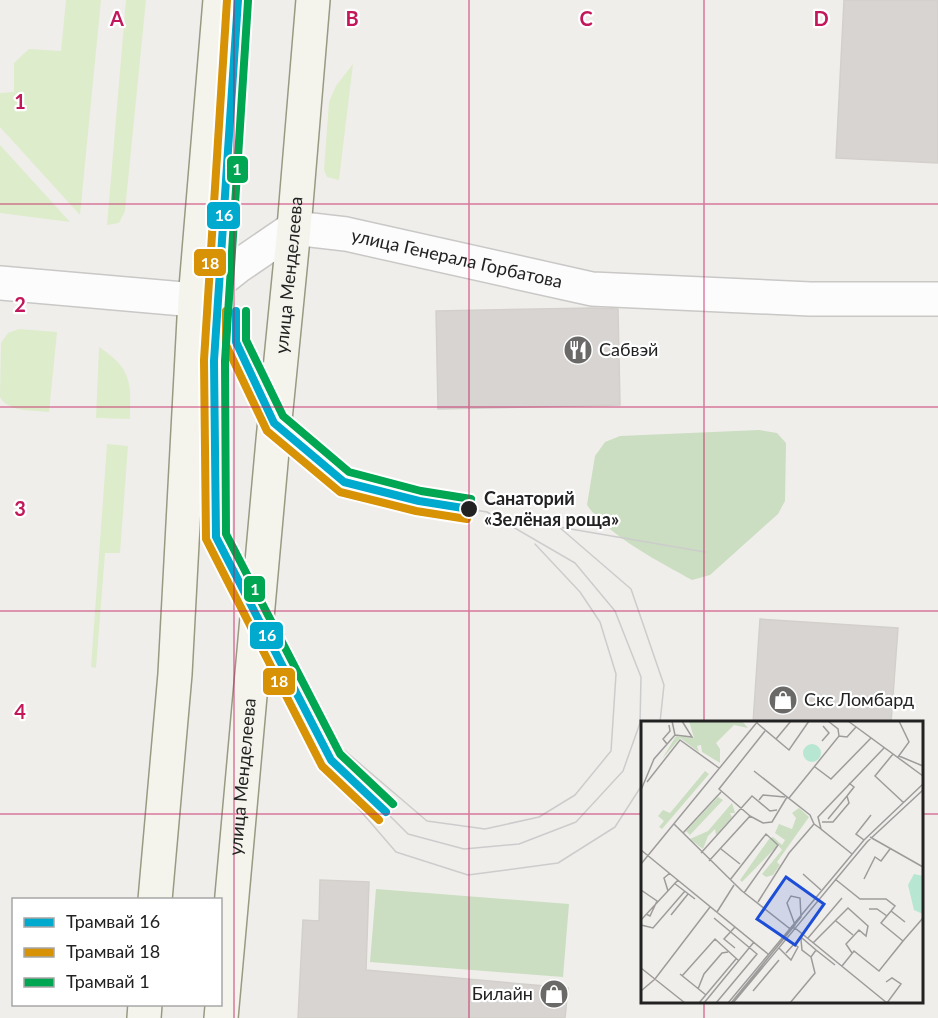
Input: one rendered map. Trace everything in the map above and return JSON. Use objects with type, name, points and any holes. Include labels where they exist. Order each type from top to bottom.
[{"type":"main road","points":[[155,898],[175,674],[195,300],[220,0]]},
{"type":"main road","name":"улица Менделеева","points":[[221,1018],[313,0]]},
{"type":"street","points":[[0,283],[195,300],[237,267],[294,228]]},
{"type":"street","name":"улица Генерала Горбатова","points":[[294,228],[346,234],[592,289],[810,299],[938,299]]},
{"type":"green space","points":[[66,0],[101,0],[80,215],[0,127],[0,93],[14,92],[14,63],[29,49],[61,51]]},
{"type":"green space","points":[[126,0],[146,0],[125,211],[119,223],[107,225]]},
{"type":"green space","points":[[353,64],[339,180],[327,177],[324,170],[329,102],[336,86]]},
{"type":"green space","points":[[0,145],[70,222],[0,213]]},
{"type":"green space","points":[[19,329],[57,332],[49,412],[29,411],[9,406],[0,397],[1,343],[8,333]]},
{"type":"green space","points":[[99,347],[118,362],[124,370],[129,386],[130,419],[96,418]]},
{"type":"green space","points":[[759,430],[777,433],[786,443],[785,501],[778,514],[710,575],[692,580],[665,565],[621,538],[587,505],[595,456],[605,442],[620,436]]},
{"type":"green space","points":[[107,444],[128,446],[120,553],[105,553],[96,668],[91,667]]},
{"type":"green space","points":[[376,889],[569,904],[563,977],[370,962]]},
{"type":"building","points":[[844,0],[938,0],[938,163],[836,158]]},
{"type":"building","points":[[618,309],[620,405],[438,409],[436,311]]},
{"type":"building","points":[[760,619],[898,628],[891,721],[753,721]]},
{"type":"building","points":[[320,880],[369,882],[366,970],[568,988],[565,1018],[298,1018],[303,920],[319,921]]},
{"type":"tram line","name":"18","points":[[227,0],[204,360],[206,539],[322,766],[379,820]]},
{"type":"tram line","name":"16","points":[[238,0],[214,361],[216,537],[331,760],[386,812]]},
{"type":"tram line","name":"1","points":[[248,1],[225,361],[226,534],[340,754],[393,804]]},
{"type":"tram line","name":"18","points":[[226,311],[226,345],[267,431],[340,492],[416,511],[467,519]]},
{"type":"tram line","name":"16","points":[[236,311],[236,342],[274,423],[344,482],[419,501],[469,509]]},
{"type":"tram line","name":"1","points":[[246,311],[246,340],[283,416],[349,472],[421,491],[471,499]]},
{"type":"tram line","points":[[386,812],[408,834],[464,849],[519,844],[576,822],[623,771],[640,723],[641,677],[615,611],[575,563],[487,512],[469,509]]},
{"type":"tram line","points":[[500,514],[559,527],[631,589],[664,685],[660,721]]},
{"type":"tram line","points":[[559,527],[705,552]]},
{"type":"tram line","points":[[310,721],[427,821],[485,829],[539,817],[575,795],[611,751],[616,674],[600,622],[580,592],[535,544]]},
{"type":"tram line","points":[[331,760],[352,801],[396,852],[468,875],[558,863],[615,827],[641,787]]},
{"type":"place","name":"Сабвэй","points":[[578,350]]},
{"type":"place","name":"Санаторий «Зелёная роща»","points":[[469,509]]},
{"type":"place","name":"Скс Ломбард","points":[[783,700]]},
{"type":"place","name":"Билайн","points":[[554,994]]}]
